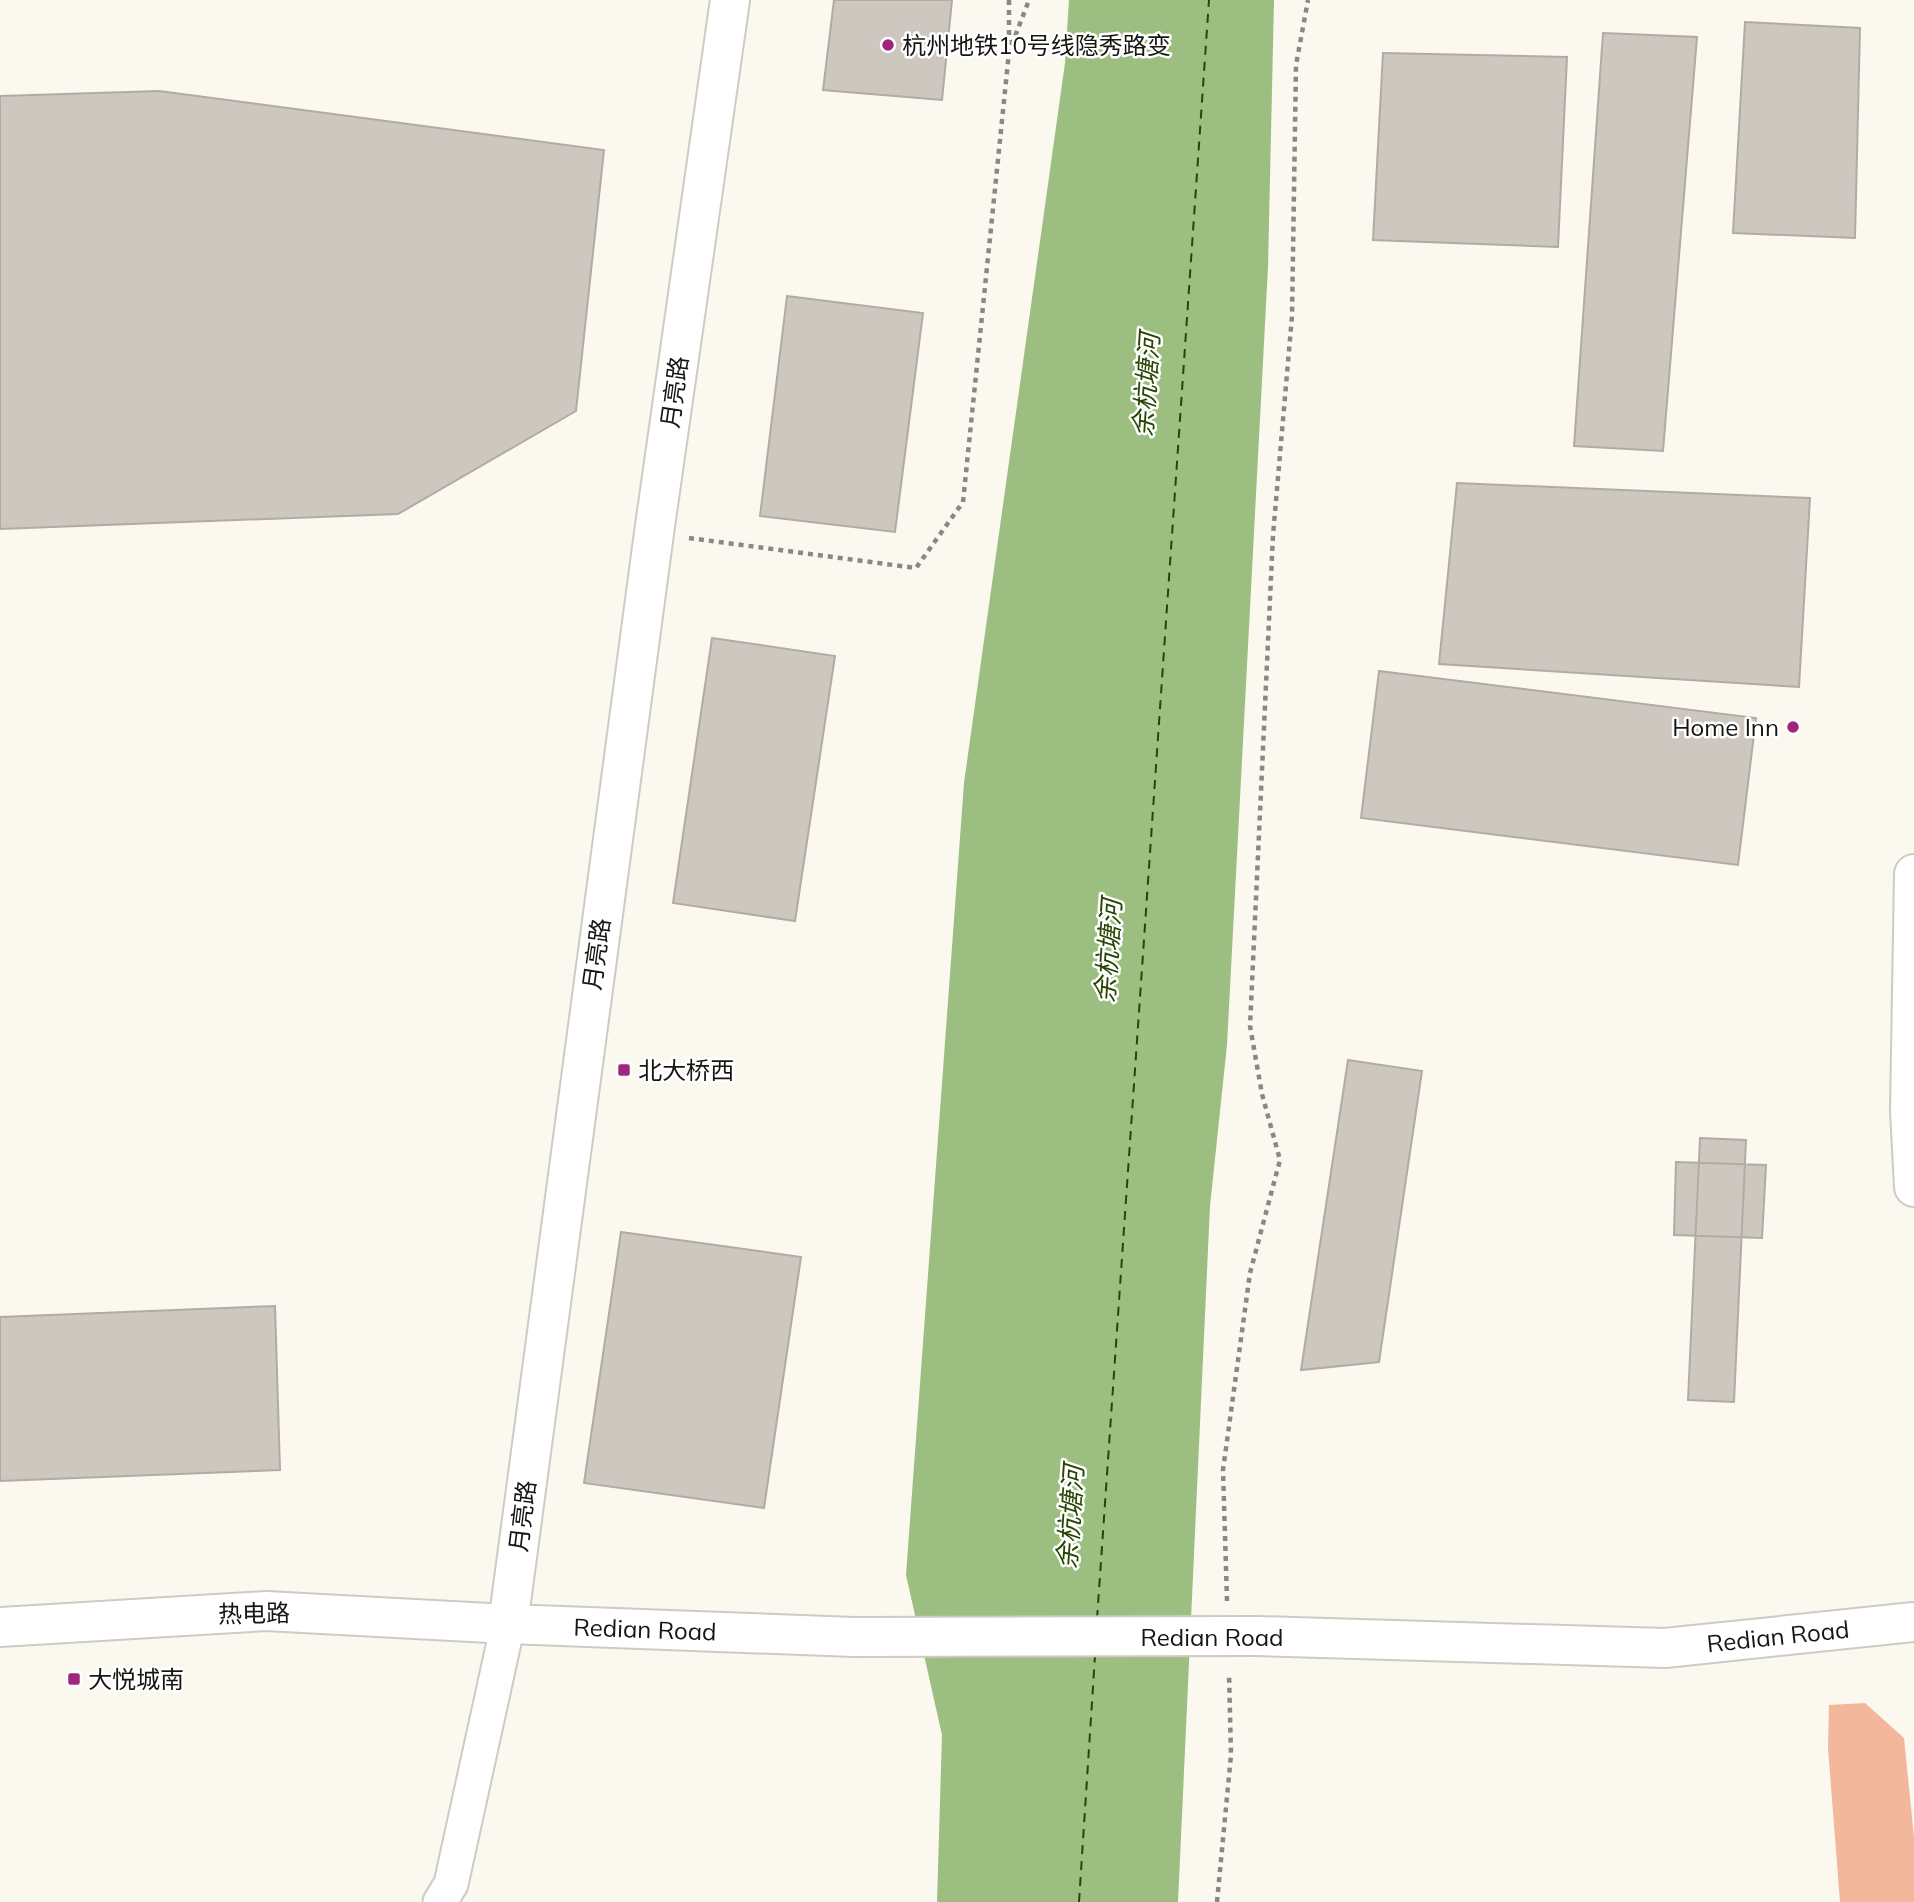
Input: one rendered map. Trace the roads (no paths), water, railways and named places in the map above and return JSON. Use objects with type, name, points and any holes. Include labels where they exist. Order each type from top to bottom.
[{"type":"street","name":"月亮路","points":[[440,1902],[451,1884],[508,1624],[654,533],[730,0]]},
{"type":"street","points":[[1914,874],[1910,1111],[1914,1187]]},
{"type":"street","name":"热电路","points":[[0,1627],[266,1611],[508,1624]]},
{"type":"street","name":"Redian Road","points":[[508,1624],[1242,1648],[1665,1648],[1914,1622]]},
{"type":"water","name":"余杭塘河","points":[[1069,0],[1274,0],[1268,267],[1227,1045],[1210,1206],[1178,1902],[937,1902],[942,1735],[906,1575],[964,783],[1065,63]]},
{"type":"place","name":"杭州地铁10号线隐秀路变","points":[[888,45]]},
{"type":"place","name":"Home Inn","points":[[1793,727]]},
{"type":"place","name":"北大桥西","points":[[624,1070]]},
{"type":"place","name":"大悦城南","points":[[74,1679]]}]
